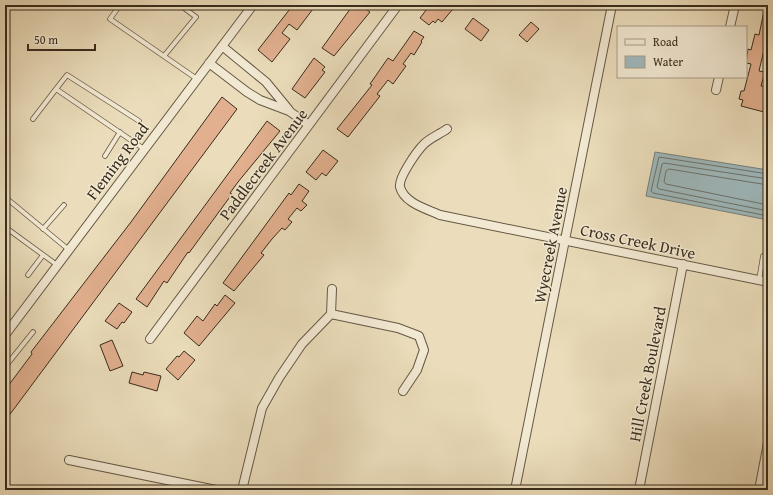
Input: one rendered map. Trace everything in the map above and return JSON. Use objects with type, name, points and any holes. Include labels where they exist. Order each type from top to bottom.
[{"type":"street","name":"Fleming Road","points":[[5,334],[253,5]]},
{"type":"street","name":"Paddlecreek Avenue","points":[[150,340],[398,5]]},
{"type":"street","name":"Wyecreek Avenue","points":[[515,490],[612,5]]},
{"type":"street","points":[[730,26],[735,5]]},
{"type":"street","points":[[222,46],[266,82],[289,111]]},
{"type":"street","points":[[209,63],[260,100],[289,111],[309,125]]},
{"type":"street","points":[[716,90],[719,78]]},
{"type":"street","name":"Cross Creek Drive","points":[[447,129],[424,144],[400,178],[400,187],[406,196],[416,205],[440,215],[768,282]]},
{"type":"street","name":"Hill Creek Boulevard","points":[[639,490],[683,264]]},
{"type":"street","points":[[242,490],[262,408],[279,378],[302,344],[331,314],[332,289]]},
{"type":"street","points":[[331,314],[398,328],[419,336],[424,350],[417,370],[403,391]]},
{"type":"street","points":[[759,490],[768,443]]},
{"type":"street","points":[[69,460],[216,490]]},
{"type":"lane","points":[[120,5],[110,19],[197,79]]},
{"type":"lane","points":[[164,56],[196,17],[180,5]]},
{"type":"lane","points":[[33,119],[66,75],[139,121]]},
{"type":"lane","points":[[56,89],[144,149]]},
{"type":"lane","points":[[105,156],[120,132]]},
{"type":"lane","points":[[5,197],[69,250]]},
{"type":"lane","points":[[43,229],[64,205]]},
{"type":"lane","points":[[5,226],[57,265]]},
{"type":"lane","points":[[28,275],[43,255]]},
{"type":"lane","points":[[759,280],[763,256]]},
{"type":"lane","points":[[5,367],[32,332]]},
{"type":"water","points":[[655,152],[768,170],[768,220],[646,196]]},
{"type":"building","points":[[293,5],[316,5],[297,30],[289,24],[282,33],[290,39],[272,62],[258,50]]},
{"type":"building","points":[[353,5],[360,5],[370,12],[334,56],[322,48]]},
{"type":"building","points":[[430,5],[445,5],[452,10],[442,22],[438,19],[435,23],[433,21],[429,25],[420,18]]},
{"type":"building","points":[[765,6],[768,7],[768,33],[759,71],[765,72],[761,86],[765,87],[763,92],[768,93],[764,112],[741,106],[743,100],[739,99],[741,91],[744,91],[751,64],[747,63],[748,49],[751,50],[755,34],[759,35]]},
{"type":"building","points":[[473,18],[489,30],[481,41],[465,29]]},
{"type":"building","points":[[531,22],[539,29],[527,42],[519,35]]},
{"type":"building","points":[[414,31],[424,37],[414,55],[411,53],[403,64],[406,66],[393,84],[388,80],[377,94],[380,96],[348,137],[337,129],[372,85],[370,84],[388,58],[393,61]]},
{"type":"building","points":[[314,58],[325,67],[322,70],[325,72],[305,98],[292,89]]},
{"type":"building","points":[[222,97],[237,109],[5,421],[5,390],[32,354],[31,352],[131,222]]},
{"type":"building","points":[[267,121],[280,131],[238,182],[230,193],[232,194],[189,253],[188,252],[167,283],[164,281],[147,307],[136,299]]},
{"type":"building","points":[[323,150],[338,161],[326,176],[322,173],[316,180],[306,172]]},
{"type":"building","points":[[299,184],[309,191],[302,201],[307,205],[301,211],[297,208],[288,219],[292,222],[285,230],[282,228],[272,239],[261,253],[264,255],[234,291],[223,283],[289,193],[291,195]]},
{"type":"building","points":[[225,295],[235,303],[199,346],[184,333],[197,316],[203,321],[215,304],[217,306]]},
{"type":"building","points":[[119,303],[132,312],[124,323],[122,322],[117,329],[105,321]]},
{"type":"building","points":[[112,340],[123,366],[110,371],[100,345]]},
{"type":"building","points":[[184,351],[195,360],[178,380],[166,369],[177,356],[179,357]]},
{"type":"building","points":[[132,372],[143,375],[144,372],[161,376],[157,391],[129,383]]}]
